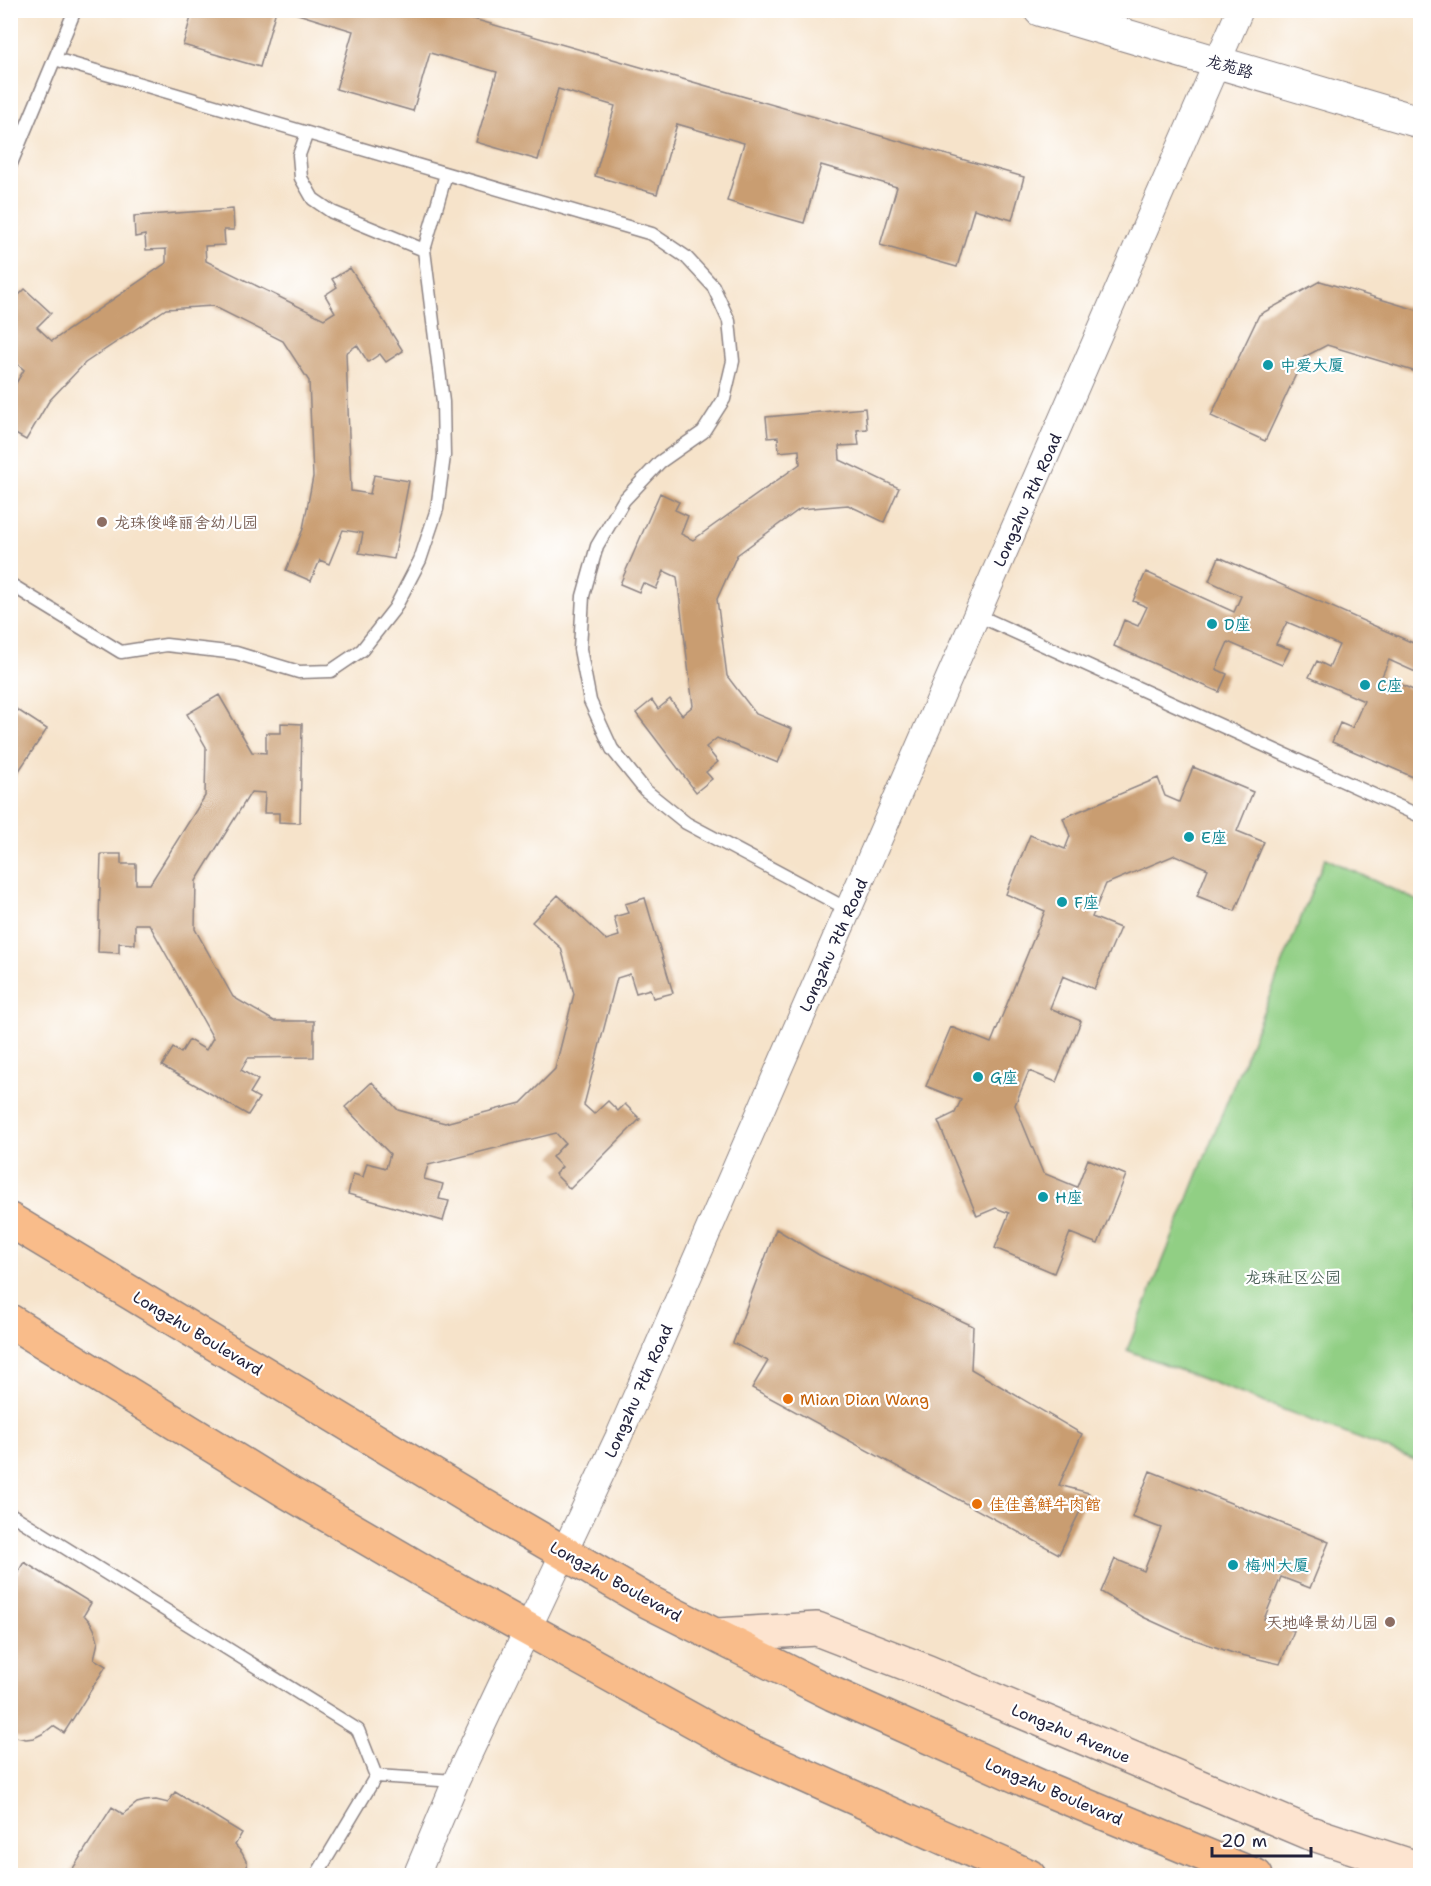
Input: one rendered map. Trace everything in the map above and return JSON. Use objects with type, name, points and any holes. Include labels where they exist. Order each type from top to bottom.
[{"type":"main road","name":"Longzhu Boulevard","points":[[10,1220],[564,1554],[645,1600],[833,1694],[1041,1787],[1256,1875]]},
{"type":"main road","points":[[10,1321],[286,1491],[528,1630],[739,1746],[1029,1875]]},
{"type":"main road","name":"Longzhu Avenue","points":[[717,1635],[817,1629],[928,1672],[1307,1832],[1420,1869]]},
{"type":"street","name":"龙苑路","points":[[1040,10],[1420,122]]},
{"type":"street","name":"Longzhu 7th Road","points":[[416,1875],[456,1781],[618,1438],[1240,10]]},
{"type":"lane","points":[[10,166],[75,10]]},
{"type":"lane","points":[[55,59],[652,234],[686,257],[713,286],[729,321],[733,361],[724,399],[703,432],[660,462],[624,501],[597,546],[583,596],[580,649],[590,701],[612,748],[645,790],[686,823],[849,910]]},
{"type":"lane","points":[[307,133],[299,155],[301,178],[313,199],[332,212],[424,250]]},
{"type":"lane","points":[[10,584],[121,652],[166,645],[178,646],[236,653],[299,672],[331,671],[362,650],[395,608],[420,560],[437,509],[444,456],[443,402],[424,250],[446,174]]},
{"type":"lane","points":[[977,615],[1420,816]]},
{"type":"lane","points":[[10,1516],[15,1516],[358,1730],[376,1776]]},
{"type":"lane","points":[[376,1776],[456,1781]]},
{"type":"lane","points":[[316,1875],[376,1776]]},
{"type":"green space","name":"龙珠社区公园","points":[[1325,858],[1420,902],[1420,1462],[1127,1350]]},
{"type":"building","points":[[193,10],[276,10],[260,67],[183,45]]},
{"type":"building","points":[[285,10],[442,10],[1024,177],[1012,220],[974,209],[957,267],[880,245],[897,187],[821,165],[804,223],[727,201],[744,143],[677,124],[657,194],[595,176],[615,106],[558,89],[538,160],[476,142],[497,72],[430,53],[413,111],[336,89],[353,31]]},
{"type":"building","points":[[233,209],[234,230],[224,230],[225,245],[205,246],[206,261],[324,319],[335,312],[325,295],[337,287],[332,279],[350,268],[403,351],[386,362],[380,354],[368,362],[357,345],[346,353],[351,491],[370,494],[374,475],[409,481],[394,559],[359,553],[363,533],[343,530],[329,564],[320,560],[311,581],[286,570],[303,529],[313,477],[309,381],[283,341],[213,306],[166,309],[85,363],[49,401],[26,440],[10,431],[10,411],[13,406],[10,405],[10,393],[24,370],[10,357],[10,304],[25,289],[51,313],[37,327],[52,341],[166,263],[166,249],[146,250],[145,235],[135,237],[134,216]]},
{"type":"building","name":"中爱大厦","points":[[1320,281],[1420,311],[1420,373],[1327,345],[1304,357],[1265,441],[1211,416],[1259,315]]},
{"type":"building","points":[[865,408],[867,429],[857,430],[859,445],[839,446],[840,460],[899,488],[884,522],[848,505],[800,509],[737,555],[717,599],[727,676],[756,714],[792,729],[778,763],[717,738],[706,747],[718,762],[706,772],[712,779],[696,792],[636,713],[652,700],[658,709],[670,699],[682,715],[693,706],[677,577],[664,571],[656,589],[643,583],[639,592],[620,584],[660,493],[679,502],[675,510],[688,516],[681,534],[693,540],[800,464],[799,450],[779,452],[778,437],[768,438],[766,417]]},
{"type":"building","points":[[1219,557],[1420,646],[1420,674],[1389,660],[1382,676],[1420,693],[1420,780],[1332,742],[1340,723],[1352,728],[1364,701],[1309,677],[1317,661],[1329,667],[1339,645],[1313,633],[1287,622],[1276,644],[1290,649],[1282,665],[1228,642],[1216,669],[1227,674],[1219,692],[1114,646],[1124,620],[1138,626],[1147,607],[1133,601],[1146,572],[1234,612],[1241,596],[1209,581]]},
{"type":"building","points":[[219,695],[252,752],[266,753],[266,733],[281,733],[281,723],[302,724],[300,823],[279,822],[279,813],[264,813],[265,793],[251,792],[196,881],[195,929],[233,997],[274,1021],[314,1021],[314,1057],[248,1058],[241,1070],[258,1080],[250,1093],[259,1098],[248,1115],[162,1066],[173,1048],[181,1053],[189,1040],[206,1050],[213,1038],[149,924],[135,924],[135,944],[119,943],[119,953],[98,952],[101,854],[121,854],[121,864],[136,864],[136,884],[150,884],[205,796],[206,747],[187,714]]},
{"type":"building","points":[[10,705],[47,729],[10,784]]},
{"type":"building","points":[[1193,767],[1253,792],[1237,831],[1264,842],[1235,911],[1197,896],[1208,869],[1175,855],[1106,884],[1092,917],[1120,928],[1094,989],[1063,976],[1050,1008],[1081,1021],[1056,1082],[1029,1071],[1015,1105],[1043,1173],[1077,1187],[1088,1159],[1126,1175],[1098,1244],[1070,1233],[1054,1273],[995,1248],[1009,1213],[996,1208],[977,1216],[938,1121],[955,1113],[961,1100],[926,1086],[951,1027],[991,1043],[1045,911],[1006,894],[1030,835],[1065,849],[1070,836],[1063,818],[1158,778],[1165,796],[1179,802]]},
{"type":"building","points":[[558,895],[606,940],[619,936],[614,917],[628,913],[625,904],[645,898],[673,993],[653,998],[650,989],[636,993],[630,974],[617,978],[584,1105],[594,1114],[608,1101],[618,1111],[625,1104],[640,1119],[570,1189],[555,1174],[562,1167],[552,1157],[565,1143],[556,1133],[428,1165],[424,1179],[443,1184],[439,1199],[449,1201],[443,1221],[348,1194],[353,1174],[363,1177],[367,1163],[386,1168],[390,1154],[345,1107],[372,1082],[398,1110],[445,1123],[521,1103],[555,1069],[574,994],[561,948],[532,922]]},
{"type":"building","points":[[776,1229],[819,1255],[973,1326],[971,1369],[1082,1434],[1059,1485],[1089,1493],[1059,1554],[752,1388],[768,1361],[733,1343]]},
{"type":"building","name":"梅州大厦","points":[[1150,1471],[1329,1542],[1310,1588],[1281,1577],[1264,1619],[1294,1631],[1280,1664],[1233,1653],[1187,1637],[1143,1617],[1101,1592],[1115,1559],[1144,1571],[1161,1528],[1132,1517]]},
{"type":"building","points":[[24,1562],[91,1603],[84,1615],[96,1633],[98,1642],[94,1659],[106,1666],[64,1733],[53,1726],[34,1738],[26,1739],[10,1736],[10,1572],[17,1574]]},
{"type":"building","points":[[175,1792],[242,1833],[235,1845],[247,1863],[248,1876],[74,1876],[70,1873],[112,1807],[123,1814],[137,1803],[145,1801],[156,1800],[168,1803]]},
{"type":"place","name":"中爱大厦","points":[[1268,365]]},
{"type":"place","name":"龙珠俊峰丽舍幼儿园","points":[[102,522]]},
{"type":"place","name":"D座","points":[[1212,624]]},
{"type":"place","name":"C座","points":[[1365,685]]},
{"type":"place","name":"E座","points":[[1189,837]]},
{"type":"place","name":"F座","points":[[1062,902]]},
{"type":"place","name":"G座","points":[[978,1077]]},
{"type":"place","name":"H座","points":[[1043,1197]]},
{"type":"place","name":"Mian Dian Wang","points":[[788,1399]]},
{"type":"place","name":"佳佳善鮮牛肉館","points":[[977,1504]]},
{"type":"place","name":"梅州大厦","points":[[1233,1565]]},
{"type":"place","name":"天地峰景幼儿园","points":[[1390,1622]]}]
